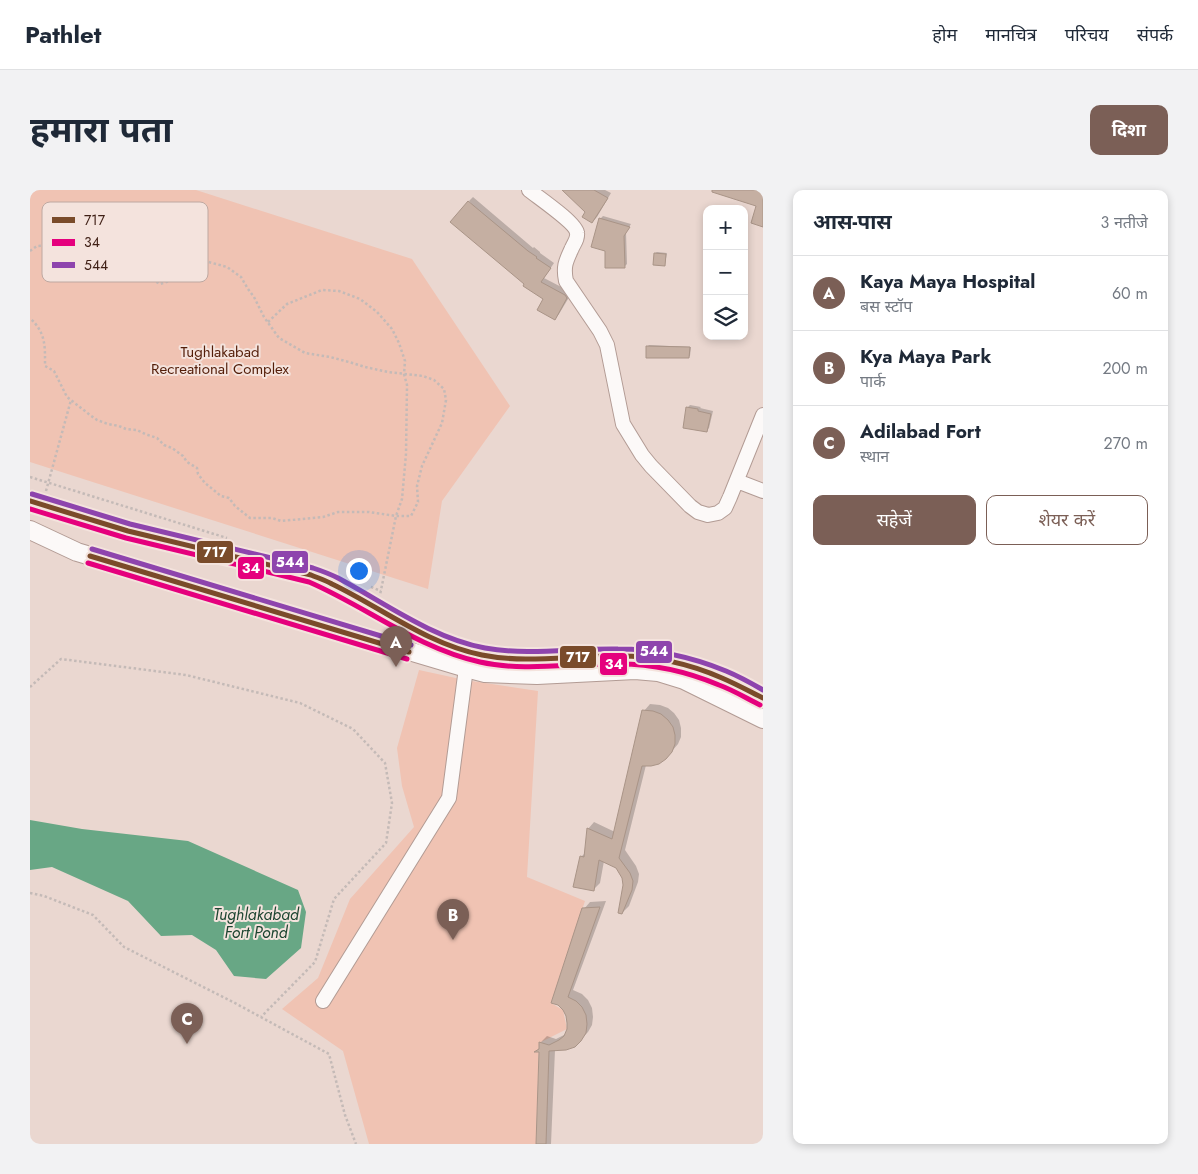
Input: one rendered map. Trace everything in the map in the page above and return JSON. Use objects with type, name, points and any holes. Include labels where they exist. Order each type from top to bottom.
[{"type":"main road","points":[[36,503],[128,531],[311,575],[337,586],[439,641],[483,655],[506,658],[619,656],[670,661],[720,677],[763,698]]},
{"type":"main road","points":[[30,530],[77,552],[466,668],[485,672],[537,675],[635,670],[658,672],[684,680],[763,719]]},
{"type":"street","points":[[529,190],[564,217],[577,231],[576,241],[565,263],[566,281],[600,331],[607,346],[623,424],[651,466],[698,512],[718,513],[724,508],[737,481],[763,415]]},
{"type":"street","points":[[737,481],[763,491]]},
{"type":"street","points":[[323,1001],[449,798],[466,668]]},
{"type":"path","points":[[30,251],[37,246],[42,246]]},
{"type":"path","points":[[30,318],[42,333],[45,344],[45,366],[54,371],[67,397],[98,420],[126,429],[137,430],[157,438],[164,445],[184,456],[187,462],[197,468],[198,474],[206,482],[221,496],[229,498],[235,506],[250,518],[272,518],[281,521],[323,517],[338,512],[369,512],[411,516],[418,502],[417,486],[422,466],[442,423],[446,400],[444,389],[434,380],[423,376],[388,372],[330,357],[305,353],[279,338],[241,277],[227,267],[208,262]]},
{"type":"path","points":[[268,322],[287,304],[322,290],[339,291],[360,299],[377,312],[392,329],[399,343],[405,361],[404,374],[407,385],[406,454],[402,499],[396,516],[377,609]]},
{"type":"path","points":[[36,503],[48,482],[72,400]]},
{"type":"path","points":[[30,477],[231,539]]},
{"type":"path","points":[[363,583],[381,591]]},
{"type":"path","points":[[30,687],[62,659],[186,675],[300,703],[353,729],[385,763],[392,803],[386,843],[334,899],[315,962],[261,1017]]},
{"type":"path","points":[[30,893],[44,896],[93,915],[124,947],[329,1054],[345,1115],[356,1144]]},
{"type":"green space","name":"Tughlakabad Recreational Complex","points":[[30,190],[196,190],[412,259],[510,406],[442,501],[428,589],[30,462]]},
{"type":"green space","points":[[419,670],[465,680],[538,691],[527,877],[585,901],[551,1003],[563,1010],[567,1029],[539,1043],[536,1144],[369,1144],[343,1051],[282,1009],[318,978],[350,899],[414,827],[402,786],[397,748]]},
{"type":"water","name":"Tughlakabad Fort Pond","points":[[30,820],[82,829],[188,841],[298,890],[306,912],[301,948],[266,979],[234,976],[216,950],[192,935],[161,936],[128,901],[52,867],[30,870]]},
{"type":"building","points":[[562,190],[594,190],[608,198],[592,223],[582,217],[585,212]]},
{"type":"building","points":[[712,190],[763,191],[763,227],[751,223],[756,206],[712,192]]},
{"type":"building","points":[[468,201],[536,258],[551,268],[541,282],[565,295],[567,298],[555,320],[537,310],[543,299],[523,286],[524,284],[450,222]]},
{"type":"building","points":[[599,218],[630,227],[624,236],[625,268],[605,268],[605,251],[591,247]]},
{"type":"building","points":[[654,253],[666,254],[665,266],[653,265]]},
{"type":"building","points":[[646,346],[690,347],[689,358],[646,358]]},
{"type":"building","points":[[686,407],[711,414],[707,432],[683,428]]},
{"type":"building","points":[[642,710],[661,714],[668,720],[673,727],[675,744],[672,752],[659,764],[642,766],[619,858],[630,873],[633,881],[632,890],[622,914],[618,913],[623,885],[622,878],[616,868],[599,860],[594,891],[573,887],[580,856],[584,857],[587,828],[612,839]]},
{"type":"building","points":[[600,907],[568,997],[582,1007],[586,1015],[586,1033],[575,1047],[566,1050],[549,1051],[546,1144],[536,1144],[539,1052],[534,1052],[539,1049],[539,1042],[549,1045],[564,1036],[567,1029],[566,1016],[558,1005],[551,1003],[582,908]]},
{"type":"transit line","name":"544","points":[[32,494],[130,524],[316,569],[338,578],[409,619],[465,643],[485,648],[535,652],[601,649],[632,649],[659,652],[713,666],[763,690]]},
{"type":"transit line","name":"717","points":[[30,501],[128,531],[311,575],[351,593],[442,643],[462,650],[499,658],[516,659],[602,656],[632,656],[659,659],[710,673],[763,698]]},
{"type":"transit line","name":"34","points":[[30,509],[126,538],[309,582],[414,637],[457,656],[497,665],[532,667],[602,664],[632,664],[657,667],[707,680],[760,705]]},
{"type":"transit line","name":"544","points":[[92,549],[411,645]]},
{"type":"transit line","name":"717","points":[[90,556],[409,652]]},
{"type":"transit line","name":"34","points":[[88,563],[407,659]]},
{"type":"place","name":"Kaya Maya Hospital","points":[[396,667]]},
{"type":"place","name":"Kya Maya Park","points":[[453,940]]},
{"type":"place","name":"Adilabad Fort","points":[[187,1044]]}]
